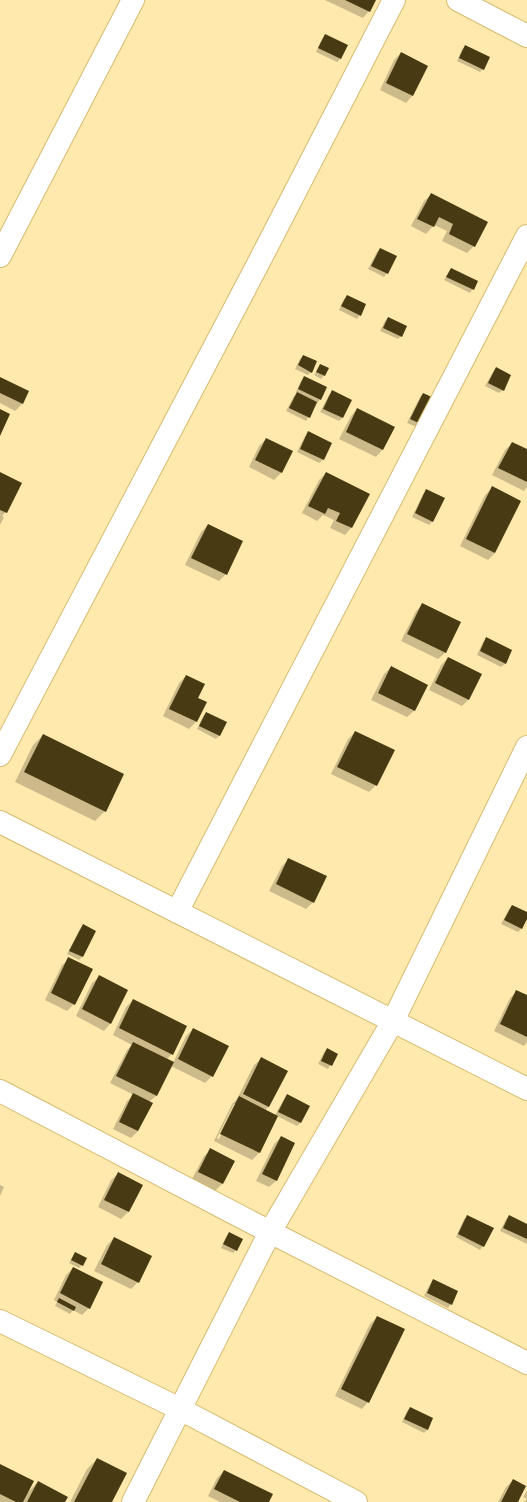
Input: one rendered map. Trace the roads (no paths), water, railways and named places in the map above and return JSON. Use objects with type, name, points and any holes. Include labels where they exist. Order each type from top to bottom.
[{"type":"street","points":[[0,256],[133,0]]},
{"type":"street","points":[[0,756],[257,267],[394,0]]},
{"type":"street","points":[[458,0],[527,36]]},
{"type":"street","points":[[178,912],[527,236]]},
{"type":"street","points":[[133,1502],[270,1232],[393,1021],[527,747]]},
{"type":"street","points":[[0,822],[527,1089]]},
{"type":"street","points":[[0,1091],[270,1232],[527,1363]]},
{"type":"street","points":[[0,1321],[180,1409],[356,1502]]}]
